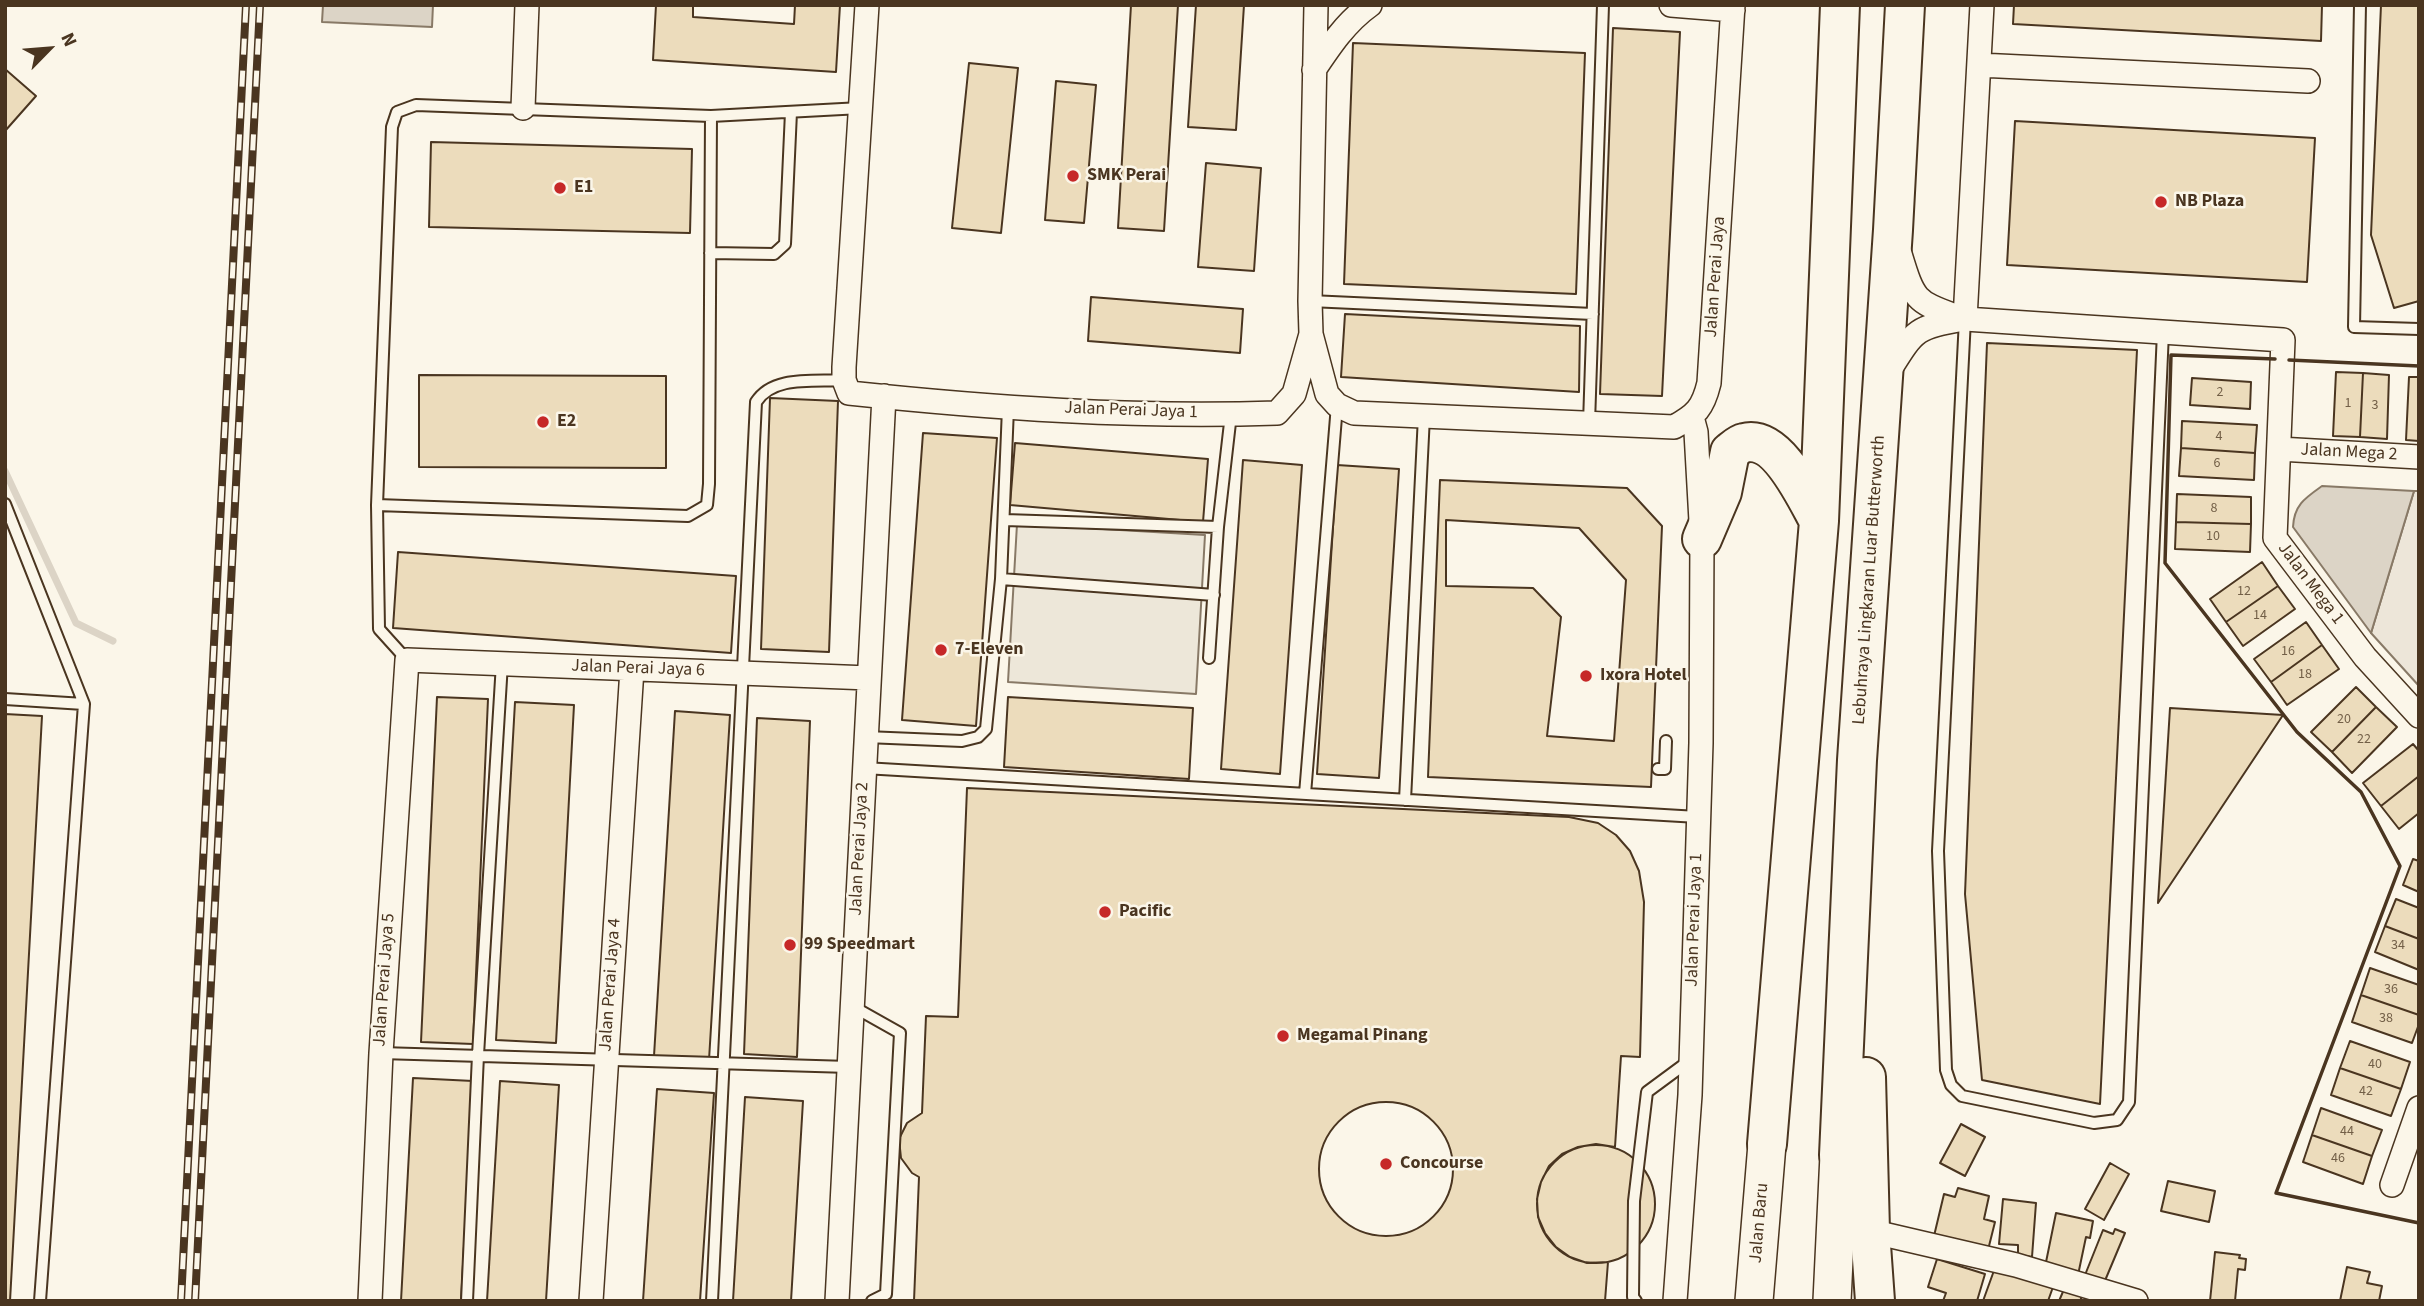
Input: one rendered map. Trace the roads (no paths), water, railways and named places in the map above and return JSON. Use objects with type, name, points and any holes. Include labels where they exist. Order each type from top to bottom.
[{"type":"highway","points":[[1767,1144],[1819,521],[1840,5]]},
{"type":"highway","name":"Lebuhraya Lingkaran Luar Butterworth","points":[[1839,1155],[1857,760],[1894,230],[1905,5]]},
{"type":"highway","points":[[1702,539],[1722,492],[1730,452],[1743,443],[1759,443],[1775,453],[1792,473],[1819,521]]},
{"type":"highway","points":[[1857,760],[1870,1231],[1875,1301]]},
{"type":"highway","name":"Jalan Baru","points":[[1754,1301],[1767,1144]]},
{"type":"highway","points":[[1832,1301],[1839,1155]]},
{"type":"street","points":[[523,107],[527,5]]},
{"type":"street","points":[[844,380],[867,5]]},
{"type":"street","points":[[1316,5],[1310,301],[1311,334],[1327,394],[1337,405],[1354,413],[1674,427],[1692,417],[1696,432],[1702,539]]},
{"type":"street","points":[[1314,70],[1348,24],[1370,5]]},
{"type":"street","name":"Jalan Perai Jaya","points":[[1671,5],[1733,8],[1709,383],[1705,401],[1692,417]]},
{"type":"street","points":[[1965,319],[1982,5]]},
{"type":"street","points":[[1979,65],[2308,81]]},
{"type":"street","points":[[1894,230],[1914,294],[1924,304],[1965,319]]},
{"type":"street","points":[[1884,379],[1908,340],[1928,325],[1965,319],[2163,332]]},
{"type":"street","name":"Jalan Mega 1","points":[[2163,332],[2283,340],[2275,538],[2365,657],[2419,716]]},
{"type":"street","name":"Jalan Perai Jaya 1","points":[[844,380],[849,393],[1008,408],[1277,413],[1294,394],[1311,334]]},
{"type":"street","name":"Jalan Perai Jaya 2","points":[[836,1301],[884,396]]},
{"type":"street","name":"Jalan Mega 2","points":[[2279,449],[2419,457]]},
{"type":"street","name":"Jalan Perai Jaya 1","points":[[1675,1301],[1691,1060],[1701,743],[1702,539]]},
{"type":"street","name":"Jalan Perai Jaya 6","points":[[407,660],[869,678]]},
{"type":"street","name":"Jalan Perai Jaya 5","points":[[370,1301],[381,1053],[407,660]]},
{"type":"street","name":"Jalan Perai Jaya 4","points":[[591,1301],[632,669]]},
{"type":"street","points":[[2392,1185],[2419,1108]]},
{"type":"street","points":[[1870,1231],[2016,1265],[2136,1301]]},
{"type":"lane","points":[[1589,424],[1603,5]]},
{"type":"lane","points":[[2360,5],[2354,327],[2419,330]]},
{"type":"lane","points":[[407,660],[379,629],[377,505],[392,127],[397,112],[416,105],[711,116],[861,108]]},
{"type":"lane","points":[[710,253],[774,254],[785,244],[791,112]]},
{"type":"lane","points":[[377,505],[688,516],[707,505],[711,116]]},
{"type":"lane","points":[[1310,301],[1593,314]]},
{"type":"lane","points":[[1965,319],[1938,851],[1946,1070],[1951,1085],[1962,1097],[2094,1123],[2117,1120],[2129,1102],[2163,332]]},
{"type":"lane","points":[[712,1301],[756,402],[763,391],[775,384],[844,380]]},
{"type":"lane","points":[[1305,794],[1337,405]]},
{"type":"lane","points":[[866,737],[962,741],[978,737],[986,729],[1001,579],[1008,408]]},
{"type":"lane","points":[[1209,658],[1231,414]]},
{"type":"lane","points":[[1405,800],[1424,416]]},
{"type":"lane","points":[[5,504],[84,704],[40,1301]]},
{"type":"lane","points":[[1004,520],[1219,527]]},
{"type":"lane","points":[[1001,579],[1214,596]]},
{"type":"lane","points":[[467,1301],[478,1055],[502,663]]},
{"type":"lane","points":[[5,699],[84,704]]},
{"type":"lane","points":[[1658,769],[1665,769],[1666,741]]},
{"type":"lane","points":[[864,768],[1698,817]]},
{"type":"lane","points":[[852,1006],[900,1033],[886,1294],[872,1301]]},
{"type":"lane","points":[[381,1053],[849,1067]]},
{"type":"lane","points":[[1636,1301],[1633,1297],[1634,1201],[1647,1093],[1691,1060]]},
{"type":"waterway","points":[[5,471],[76,623],[113,641]]},
{"type":"railway","points":[[181,1301],[246,5]]},
{"type":"railway","points":[[195,1301],[260,5]]},
{"type":"place","name":"SMK Perai","points":[[1073,176]]},
{"type":"place","name":"E1","points":[[560,188]]},
{"type":"place","name":"NB Plaza","points":[[2161,202]]},
{"type":"place","name":"E2","points":[[543,422]]},
{"type":"place","name":"7-Eleven","points":[[941,650]]},
{"type":"place","name":"Ixora Hotel","points":[[1586,676]]},
{"type":"place","name":"Pacific","points":[[1105,912]]},
{"type":"place","name":"99 Speedmart","points":[[790,945]]},
{"type":"place","name":"Megamal Pinang","points":[[1283,1036]]},
{"type":"place","name":"Concourse","points":[[1386,1164]]}]
